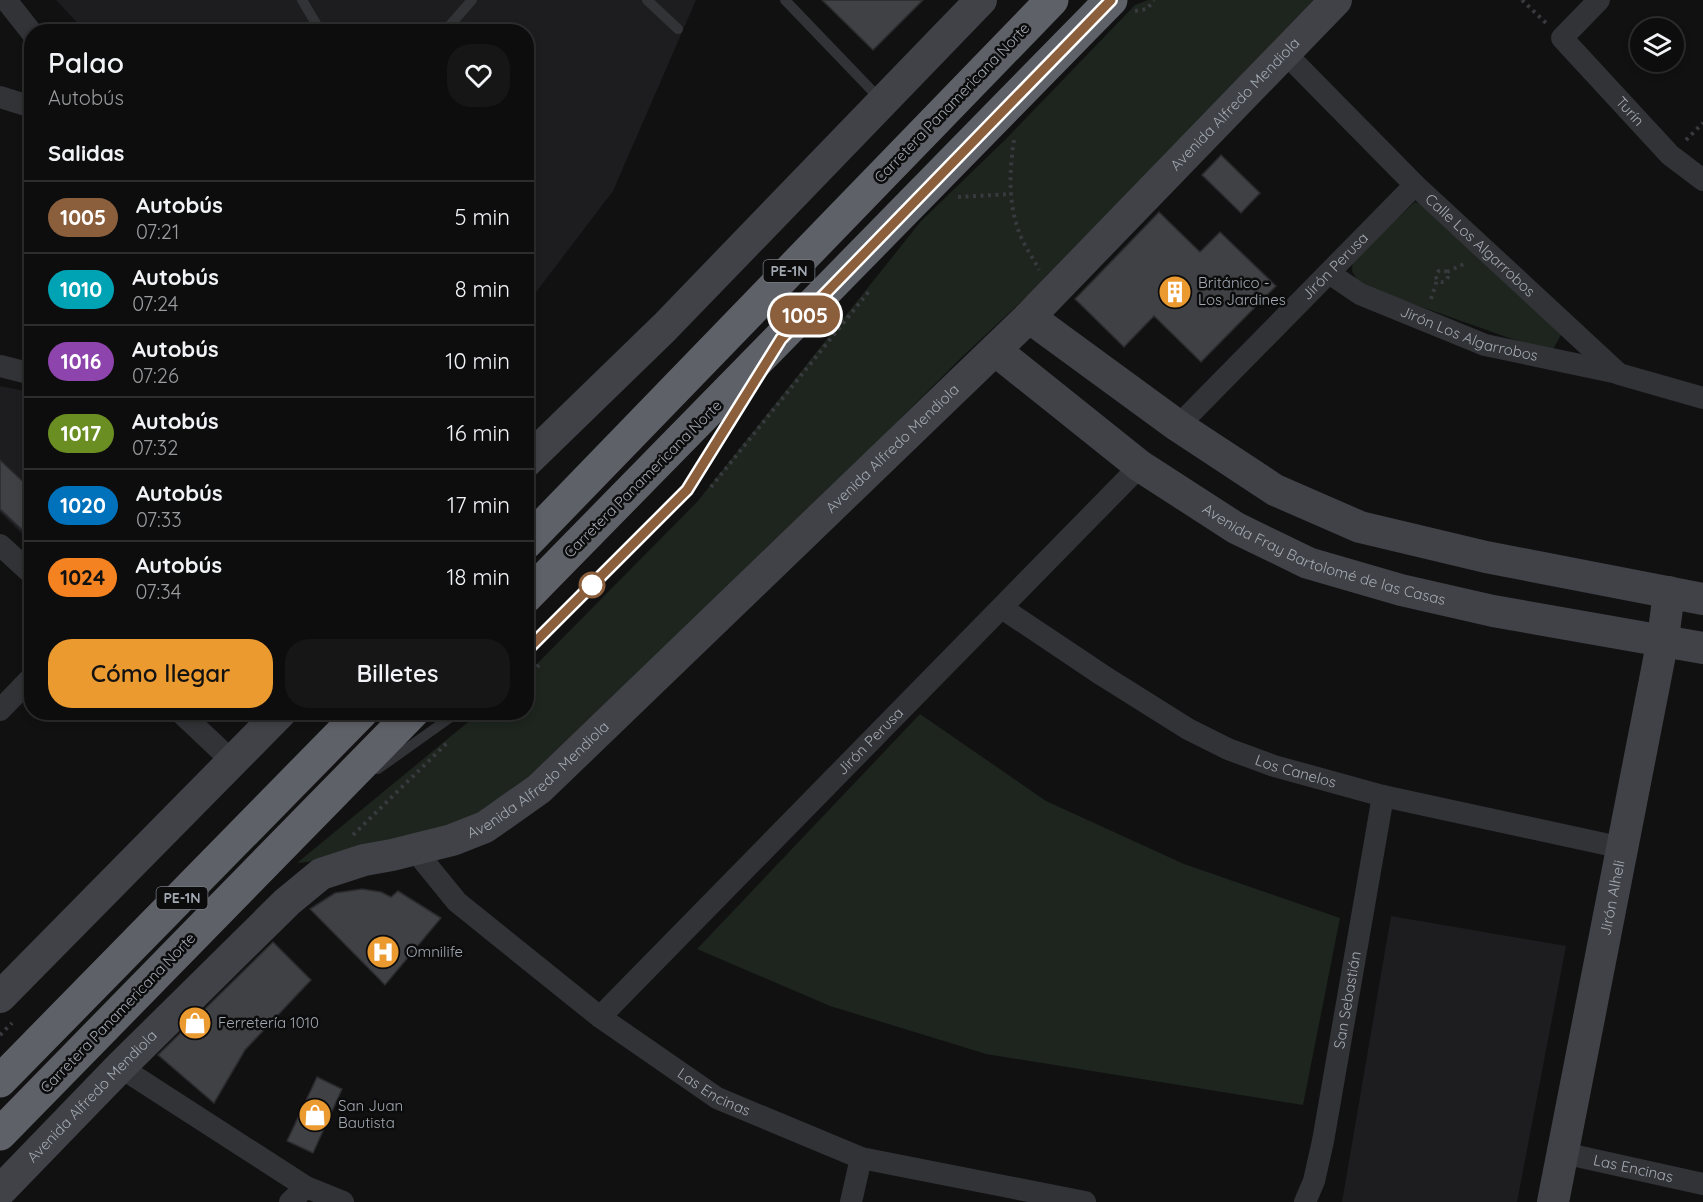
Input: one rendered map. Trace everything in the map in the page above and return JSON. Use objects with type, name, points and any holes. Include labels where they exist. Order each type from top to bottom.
[{"type":"highway","name":"Carretera Panamericana Norte","points":[[534,535],[1052,0]]},
{"type":"highway","name":"Carretera Panamericana Norte","points":[[534,589],[1111,0]]},
{"type":"highway","name":"PE-1N","points":[[1,1079],[354,720]]},
{"type":"highway","name":"Carretera Panamericana Norte","points":[[0,1134],[405,720]]},
{"type":"main road","name":"Avenida Alfredo Mendiola","points":[[0,1191],[120,1067],[287,902],[321,874],[364,860],[452,840],[485,827],[539,789],[1029,316],[1336,0]]},
{"type":"main road","points":[[534,454],[665,327],[883,102],[973,2]]},
{"type":"main road","points":[[1029,316],[1178,426],[1275,490],[1360,527],[1486,556],[1703,599]]},
{"type":"main road","name":"Avenida Fray Bartolomé de las Casas","points":[[994,350],[1140,466],[1236,528],[1308,563],[1401,590],[1493,611],[1663,639],[1703,648]]},
{"type":"main road","name":"Jirón Alheli","points":[[1553,1202],[1623,848],[1670,592]]},
{"type":"main road","points":[[6,1010],[273,720]]},
{"type":"street","points":[[6,0],[25,24]]},
{"type":"street","points":[[1562,38],[1599,0]]},
{"type":"street","name":"Turín","points":[[1562,38],[1670,155],[1703,180]]},
{"type":"street","name":"Calle Los Algarrobos","points":[[1285,53],[1415,185],[1619,374],[1703,398]]},
{"type":"street","points":[[0,97],[24,104]]},
{"type":"street","name":"Jirón Perusa","points":[[1178,426],[1415,185]]},
{"type":"street","name":"Jirón Los Algarrobos","points":[[1329,273],[1360,294],[1485,345],[1619,374]]},
{"type":"street","points":[[0,366],[24,372]]},
{"type":"street","name":"Jirón Perusa","points":[[600,1017],[1140,466]]},
{"type":"street","points":[[0,545],[24,567]]},
{"type":"street","name":"Los Canelos","points":[[1002,608],[1188,729],[1228,749],[1274,766],[1383,796],[1623,848]]},
{"type":"street","points":[[0,710],[24,685]]},
{"type":"street","points":[[188,720],[233,762]]},
{"type":"street","name":"San Sebastián","points":[[1305,1202],[1314,1182],[1323,1141],[1383,796]]},
{"type":"street","name":"Las Encinas","points":[[413,848],[457,902],[600,1017],[717,1098],[861,1158],[1085,1202]]},
{"type":"street","points":[[120,1067],[298,1195],[343,1202]]},
{"type":"street","name":"Las Encinas","points":[[1563,1153],[1703,1184]]},
{"type":"street","points":[[851,1202],[861,1158]]},
{"type":"lane","points":[[302,0],[316,24]]},
{"type":"lane","points":[[451,24],[472,0]]},
{"type":"lane","points":[[647,0],[678,29]]},
{"type":"lane","points":[[785,0],[883,102]]},
{"type":"lane","points":[[534,643],[687,490],[781,339]]},
{"type":"lane","points":[[316,812],[447,720]]},
{"type":"path","points":[[1522,0],[1562,38]]},
{"type":"path","points":[[951,202],[958,197],[1011,194],[1021,238],[1043,276]]},
{"type":"path","points":[[708,491],[875,283]]},
{"type":"path","points":[[534,669],[542,661]]},
{"type":"path","points":[[466,727],[474,720]]},
{"type":"path","points":[[350,838],[448,742]]},
{"type":"path","points":[[0,1035],[6,1010]]},
{"type":"shaded area","points":[[56,0],[696,0],[613,191],[534,295],[534,24],[78,24]]},
{"type":"shaded area","points":[[1148,0],[1318,0],[1039,285],[961,358],[553,766],[505,798],[457,824],[388,846],[340,857],[297,863],[471,720],[534,720],[534,667],[697,502],[921,221],[1006,139],[1135,5]]},
{"type":"shaded area","points":[[1415,202],[1420,204],[1562,333],[1551,353],[1360,285],[1352,271],[1353,260]]},
{"type":"shaded area","points":[[0,386],[24,391],[24,536],[0,512]]},
{"type":"shaded area","points":[[920,714],[1046,801],[1184,864],[1340,918],[1303,1105],[986,1054],[830,1006],[697,949]]},
{"type":"shaded area","points":[[1391,916],[1566,946],[1517,1202],[1342,1202]]},
{"type":"building","points":[[822,0],[923,0],[873,50]]},
{"type":"building","points":[[1221,155],[1260,193],[1241,213],[1202,175]]},
{"type":"building","name":"Británico - Los Jardines","points":[[1159,212],[1200,252],[1220,232],[1276,286],[1201,362],[1154,316],[1124,347],[1075,299]]},
{"type":"building","points":[[0,460],[24,482],[24,532],[0,509]]},
{"type":"building","name":"Omnilife","points":[[362,889],[381,892],[391,897],[398,891],[441,918],[385,985],[310,909],[335,893]]},
{"type":"building","points":[[273,942],[311,980],[245,1050],[214,1103],[158,1055]]},
{"type":"building","name":"San Juan Bautista","points":[[317,1077],[342,1089],[313,1153],[287,1141]]},
{"type":"bus line","name":"1005","points":[[534,643],[687,490],[781,339],[1111,0]]},
{"type":"place","name":"Británico - Los Jardines","points":[[1175,292]]},
{"type":"place","name":"Omnilife","points":[[383,952]]},
{"type":"place","name":"Ferretería 1010","points":[[195,1023]]},
{"type":"place","name":"San Juan Bautista","points":[[315,1115]]}]
